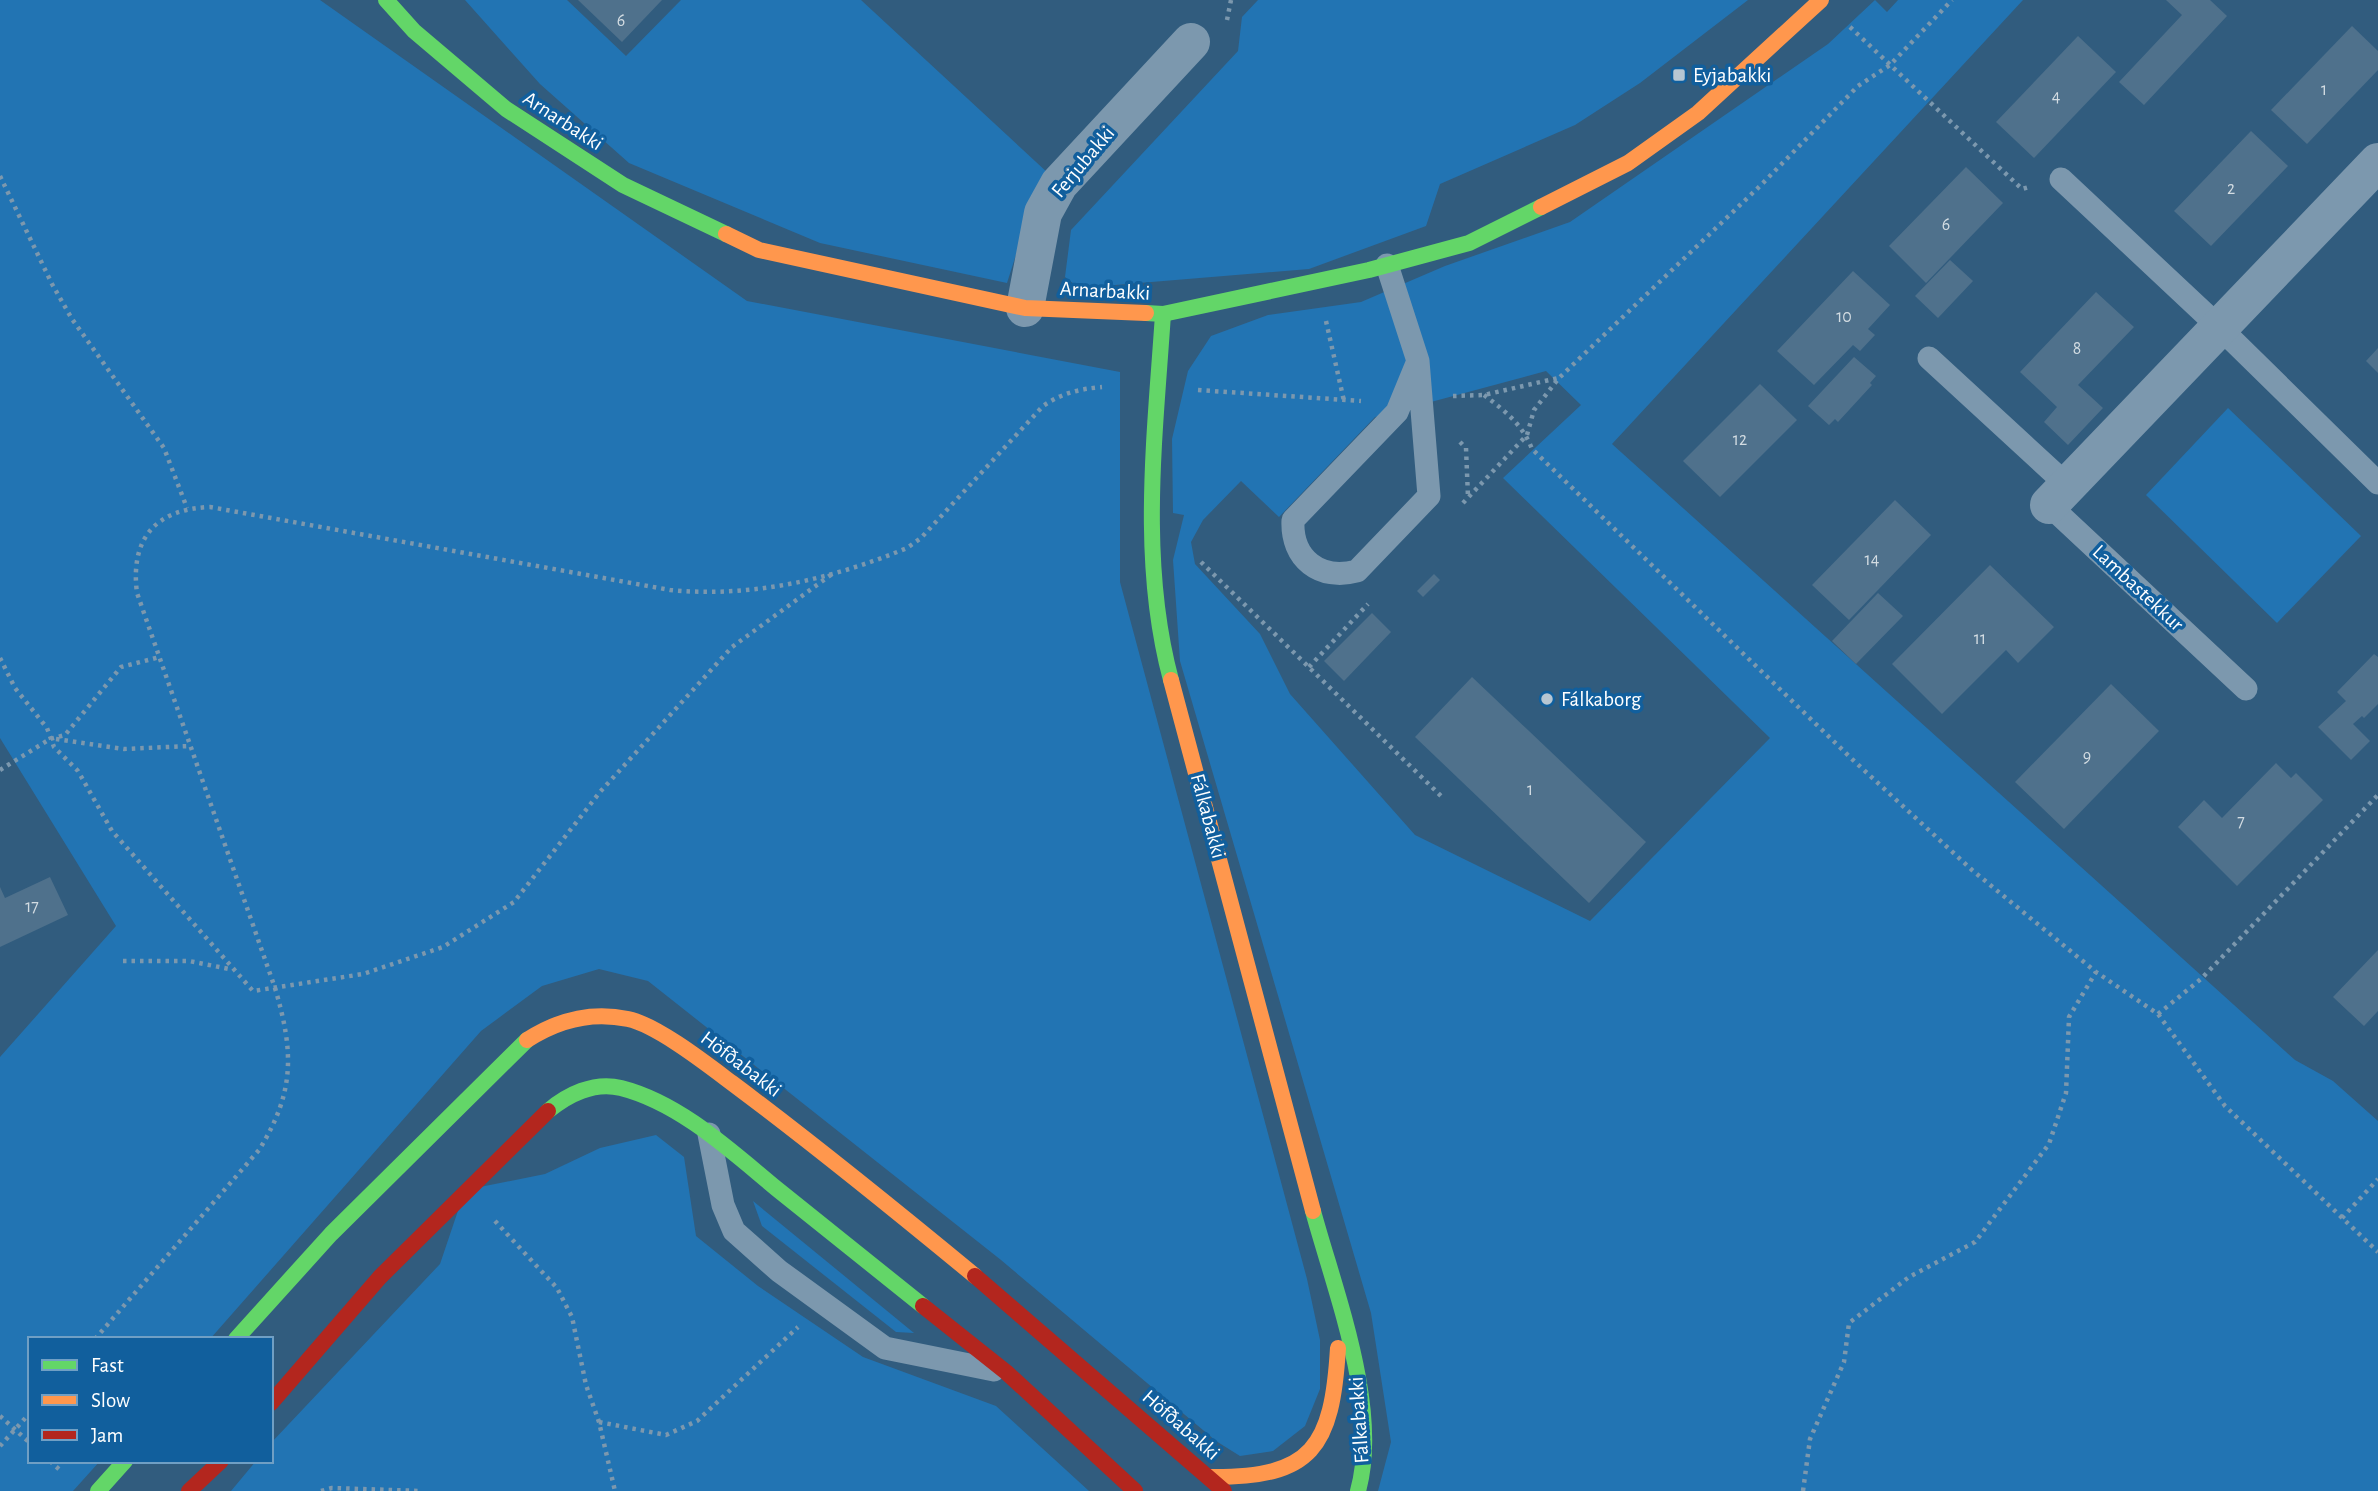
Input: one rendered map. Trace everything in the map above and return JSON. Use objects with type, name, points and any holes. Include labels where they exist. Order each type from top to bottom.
[{"type":"street","name":"Arnarbakki","points":[[386,0],[414,31],[506,109],[622,185],[759,250],[1025,308],[1163,314],[1387,265],[1469,243],[1628,163],[1699,113],[1821,0]]},
{"type":"street","name":"Ferjubakki","points":[[1025,308],[1043,213],[1059,184],[1191,43]]},
{"type":"street","points":[[2058,495],[2378,162]]},
{"type":"street","name":"Fálkabakki","points":[[1163,314],[1150,504],[1151,543],[1166,662],[1360,1385],[1365,1439],[1362,1479],[1358,1491]]},
{"type":"street","name":"Höfðabakki","points":[[238,1337],[331,1234],[519,1046],[550,1025],[583,1016],[630,1020],[685,1048],[827,1154],[1043,1333],[1224,1491]]},
{"type":"street","points":[[273,1401],[380,1277],[528,1128],[565,1097],[594,1087],[619,1087],[651,1099],[709,1134],[1006,1372],[1135,1491]]},
{"type":"street","name":"Fálkabakki","points":[[1210,1477],[1263,1475],[1287,1468],[1308,1452],[1327,1429],[1336,1397],[1340,1308]]},
{"type":"street","points":[[98,1491],[123,1463]]},
{"type":"street","points":[[189,1491],[219,1463]]},
{"type":"street","points":[[202,1491],[219,1463]]},
{"type":"lane","points":[[2061,179],[2219,327],[2378,483]]},
{"type":"lane","points":[[1387,265],[1418,361],[1429,496],[1357,571],[1345,574],[1320,571],[1300,555],[1292,533],[1293,520],[1396,412],[1418,361]]},
{"type":"lane","name":"Lambastekkur","points":[[1929,358],[2246,690]]},
{"type":"lane","points":[[709,1134],[723,1205],[734,1231],[821,1304],[885,1348],[1006,1372]]},
{"type":"path","points":[[1527,435],[1534,410],[1559,378],[1761,185],[1858,86],[1889,65],[1952,0]]},
{"type":"path","points":[[1842,19],[2022,189],[2061,179]]},
{"type":"path","points":[[0,176],[52,284],[72,319],[164,449],[187,508]]},
{"type":"path","points":[[1326,321],[1343,401]]},
{"type":"path","points":[[97,1337],[259,1150],[276,1122],[289,1072],[289,1046],[275,988],[137,593],[134,570],[139,549],[150,530],[167,516],[187,508],[210,508],[690,592],[767,589],[907,548],[921,538],[1043,406],[1079,389],[1102,387]]},
{"type":"path","points":[[1484,395],[1507,412],[1527,435],[1532,449],[1863,769],[1972,870],[2096,972],[2158,1014],[2225,1106],[2378,1252]]},
{"type":"path","points":[[1201,562],[1442,797]]},
{"type":"path","points":[[0,658],[15,688],[47,728],[50,739],[78,771],[112,831],[253,991],[363,974],[443,947],[514,902],[600,792],[732,647],[838,570]]},
{"type":"path","points":[[0,770],[50,739],[65,735],[121,667],[160,657]]},
{"type":"path","points":[[50,739],[124,749],[190,746]]},
{"type":"path","points":[[2158,1014],[2201,979],[2378,795]]},
{"type":"path","points":[[122,961],[189,961],[232,969]]},
{"type":"path","points":[[1803,1491],[1810,1439],[1844,1362],[1849,1323],[1909,1277],[1975,1242],[2049,1144],[2066,1093],[2069,1017],[2096,972]]},
{"type":"path","points":[[2342,1218],[2378,1180]]},
{"type":"path","points":[[465,1191],[557,1288],[572,1317],[586,1385],[599,1422],[615,1491]]},
{"type":"path","points":[[599,1422],[666,1435],[697,1421],[821,1304]]},
{"type":"path","points":[[0,1446],[28,1415]]},
{"type":"path","points":[[0,1416],[28,1441]]},
{"type":"path","points":[[321,1491],[332,1488],[421,1491]]},
{"type":"shaded area","points":[[0,0],[320,0],[747,301],[1120,372],[1120,582],[1307,1279],[1320,1340],[1320,1389],[1305,1426],[1273,1451],[1240,1456],[1216,1441],[1001,1260],[648,981],[599,969],[542,986],[481,1031],[212,1337],[28,1337],[28,1463],[98,1463],[73,1491],[0,1491],[0,1057],[116,926],[0,738]]},
{"type":"shaded area","points":[[465,0],[567,0],[626,56],[681,0],[861,0],[1049,174],[1021,239],[1007,283],[820,243],[629,163],[540,84]]},
{"type":"shaded area","points":[[1258,0],[1748,0],[1640,83],[1575,125],[1440,184],[1426,226],[1309,269],[1079,288],[1065,277],[1071,230],[1238,51],[1242,17]]},
{"type":"shaded area","points":[[1875,0],[1887,12],[1898,0],[2023,0],[1612,444],[2295,1060],[2333,1081],[2378,1121],[2378,1491],[1378,1491],[1391,1442],[1371,1313],[1180,661],[1173,560],[1184,515],[1173,513],[1172,439],[1188,371],[1211,336],[1268,315],[1361,302],[1445,266],[1570,222],[1828,44]],"holes":[[[1546,371],[1581,405],[1503,478],[1770,738],[1590,921],[1415,835],[1290,694],[1260,634],[1195,564],[1191,542],[1203,520],[1241,481],[1279,517],[1375,417]]]},
{"type":"shaded area","points":[[2228,408],[2361,536],[2277,623],[2146,495]]},
{"type":"shaded area","points":[[656,1135],[684,1157],[696,1236],[758,1286],[863,1357],[996,1406],[1089,1491],[231,1491],[254,1463],[273,1463],[273,1441],[440,1264],[465,1190],[545,1174],[600,1148]]},
{"type":"shaded area","points":[[753,1201],[914,1333],[896,1332],[762,1226]]},
{"type":"building","points":[[578,0],[662,0],[622,42]]},
{"type":"building","points":[[2166,0],[2210,0],[2227,16],[2144,105],[2119,82],[2182,15]]},
{"type":"building","points":[[2352,26],[2378,51],[2378,70],[2307,144],[2271,110]]},
{"type":"building","points":[[2078,36],[2116,72],[2034,158],[1996,122]]},
{"type":"building","points":[[2251,131],[2288,166],[2211,246],[2174,211]]},
{"type":"building","points":[[1966,167],[2003,203],[1926,283],[1889,246]]},
{"type":"building","points":[[1950,260],[1973,281],[1938,318],[1915,296]]},
{"type":"building","points":[[1853,271],[1890,305],[1868,329],[1875,335],[1860,351],[1853,345],[1814,385],[1777,351]]},
{"type":"building","points":[[2096,292],[2134,327],[2078,385],[2103,408],[2068,445],[2044,422],[2057,407],[2020,372]]},
{"type":"building","points":[[2378,348],[2378,373],[2366,361]]},
{"type":"building","points":[[1854,357],[1876,376],[1870,383],[1872,385],[1838,422],[1835,419],[1829,425],[1808,406]]},
{"type":"building","points":[[1760,384],[1797,420],[1720,497],[1683,461]]},
{"type":"building","points":[[1895,500],[1931,535],[1849,620],[1812,585]]},
{"type":"building","points":[[1990,565],[2054,627],[2018,663],[2006,650],[1942,714],[1892,664]]},
{"type":"building","points":[[1434,574],[1440,580],[1423,597],[1417,591]]},
{"type":"building","points":[[1878,593],[1903,616],[1856,664],[1832,641]]},
{"type":"building","points":[[1372,613],[1391,632],[1344,681],[1324,661]]},
{"type":"building","points":[[2374,654],[2378,657],[2378,704],[2364,718],[2362,716],[2353,724],[2370,741],[2351,760],[2318,727],[2346,701],[2337,692]]},
{"type":"building","points":[[1472,677],[1646,842],[1589,903],[1415,737]]},
{"type":"building","points":[[2111,684],[2159,731],[2064,829],[2015,782]]},
{"type":"building","points":[[2276,763],[2291,778],[2296,773],[2323,800],[2237,886],[2178,827],[2204,800],[2222,818]]},
{"type":"building","points":[[50,877],[68,915],[0,947],[0,887],[5,898]]},
{"type":"building","points":[[2378,950],[2378,1011],[2364,1026],[2333,997]]},
{"type":"traffic: fast","points":[[386,0],[414,31],[506,109],[623,185],[726,234]]},
{"type":"traffic: fast","points":[[1146,313],[1163,314],[1369,270],[1469,243],[1541,207]]},
{"type":"traffic: fast","points":[[1163,314],[1154,452],[1152,544],[1161,635],[1171,680]]},
{"type":"traffic: fast","points":[[238,1337],[331,1234],[527,1040]]},
{"type":"traffic: fast","points":[[548,1111],[572,1095],[601,1086],[621,1088],[664,1105],[723,1144],[923,1306]]},
{"type":"traffic: fast","points":[[1313,1211],[1343,1313],[1360,1387],[1364,1458],[1358,1491]]},
{"type":"traffic: fast","points":[[98,1491],[123,1463]]},
{"type":"traffic: slow","points":[[1541,207],[1628,163],[1698,113],[1821,0]]},
{"type":"traffic: slow","points":[[726,234],[759,250],[1025,308],[1146,313]]},
{"type":"traffic: slow","points":[[1171,680],[1313,1211]]},
{"type":"traffic: slow","points":[[527,1040],[563,1022],[588,1017],[628,1019],[653,1029],[696,1056],[763,1106],[975,1276]]},
{"type":"traffic: slow","points":[[1210,1477],[1245,1476],[1273,1471],[1294,1463],[1310,1450],[1322,1433],[1330,1410],[1338,1348]]},
{"type":"traffic: jam","points":[[273,1401],[380,1277],[548,1111]]},
{"type":"traffic: jam","points":[[975,1276],[1224,1491]]},
{"type":"traffic: jam","points":[[923,1306],[1006,1372],[1135,1491]]},
{"type":"traffic: jam","points":[[189,1491],[219,1463]]},
{"type":"place","name":"Eyjabakki","points":[[1679,75]]},
{"type":"place","name":"Fálkaborg","points":[[1547,699]]}]
